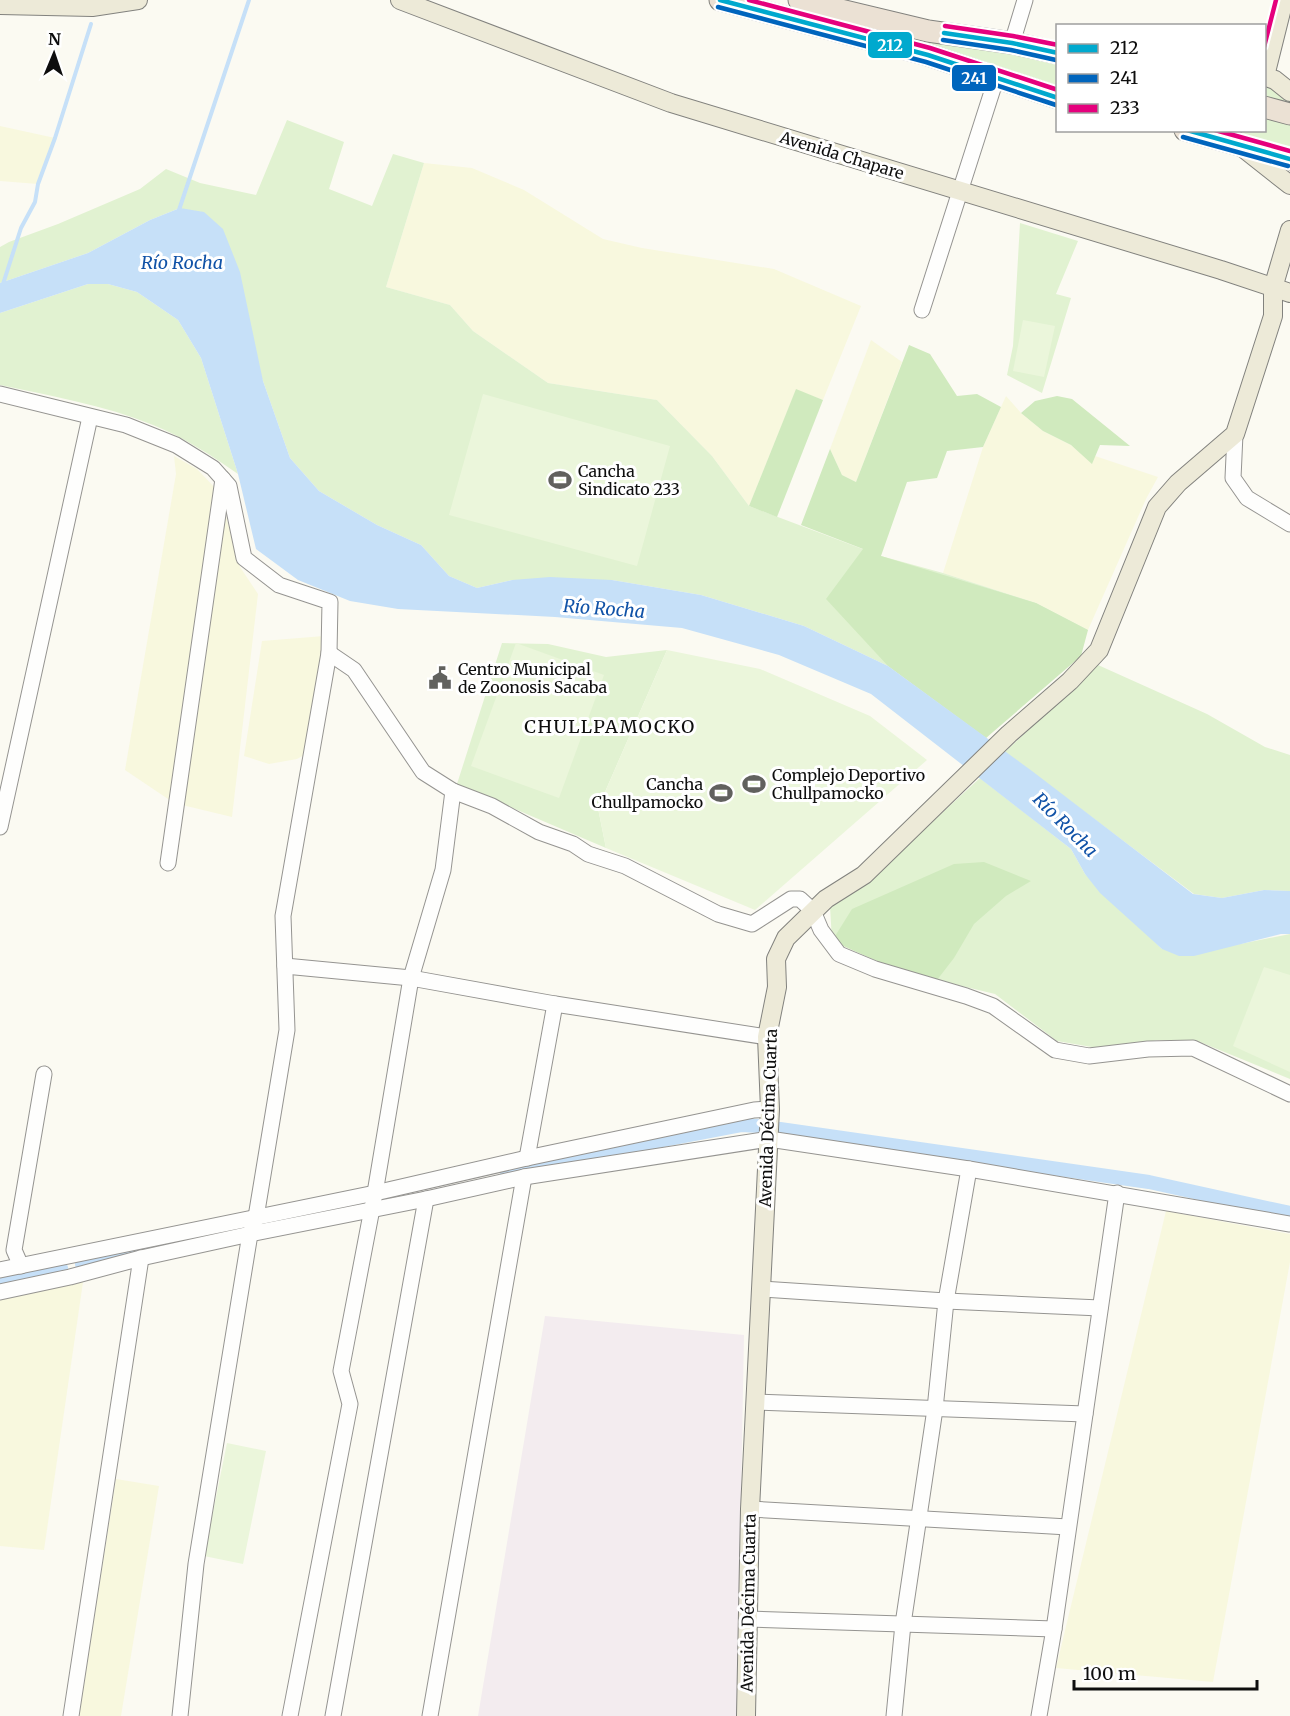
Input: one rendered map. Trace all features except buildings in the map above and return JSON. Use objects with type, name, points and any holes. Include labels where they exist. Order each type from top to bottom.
[{"type":"highway","points":[[720,0],[842,31],[998,76],[1056,97]]},
{"type":"highway","points":[[799,0],[850,6],[928,31],[1012,43],[1056,53]]},
{"type":"highway","points":[[1266,108],[1290,114]]},
{"type":"highway","points":[[1198,132],[1232,137],[1290,159]]},
{"type":"main road","points":[[0,5],[92,7],[138,0]]},
{"type":"main road","name":"Avenida Chapare","points":[[400,0],[671,103],[1221,270],[1282,291]]},
{"type":"main road","points":[[1266,72],[1284,0]]},
{"type":"main road","points":[[1266,76],[1275,80],[1290,92]]},
{"type":"main road","points":[[1232,137],[1290,185]]},
{"type":"main road","points":[[1235,434],[1282,291],[1290,230]]},
{"type":"main road","points":[[1274,316],[1290,299]]},
{"type":"main road","name":"Avenida Décima Cuarta","points":[[746,1716],[750,1509],[770,1109],[767,1037],[777,987],[776,959],[786,938],[813,911],[826,899],[864,875],[1009,734],[1070,681],[1099,650],[1157,507],[1178,483],[1235,434]]},
{"type":"street","points":[[1012,43],[1024,0]]},
{"type":"street","points":[[922,310],[998,76]]},
{"type":"street","points":[[0,394],[126,425],[176,445],[213,468],[229,486],[244,558],[279,585],[330,602],[329,653],[283,916],[287,1030],[256,1216],[250,1234],[196,1564],[180,1716]]},
{"type":"street","points":[[0,827],[90,417]]},
{"type":"street","points":[[1235,434],[1233,478],[1247,498],[1290,524]]},
{"type":"street","points":[[168,863],[223,479]]},
{"type":"street","points":[[329,653],[354,670],[423,772],[453,791],[492,806],[539,832],[573,844],[588,854],[625,866],[718,914],[752,924],[791,899],[800,899],[813,911],[821,930],[839,954],[875,969],[993,1006],[1055,1050],[1089,1056],[1148,1049],[1193,1048],[1290,1094]]},
{"type":"street","points":[[290,1716],[350,1404],[341,1371],[372,1210],[411,978],[443,870],[453,791]]},
{"type":"street","points":[[285,966],[411,978],[555,1004],[767,1037]]},
{"type":"street","points":[[528,1158],[555,1004]]},
{"type":"street","points":[[21,1266],[14,1250],[44,1074]]},
{"type":"street","points":[[0,1270],[375,1193],[754,1110],[770,1109]]},
{"type":"street","points":[[0,1292],[250,1234],[524,1177],[769,1139],[1117,1193],[1290,1224]]},
{"type":"street","points":[[894,1716],[903,1624],[935,1409],[946,1301],[969,1169]]},
{"type":"street","points":[[430,1716],[524,1177]]},
{"type":"street","points":[[1039,1716],[1054,1629],[1117,1193]]},
{"type":"street","points":[[333,1716],[426,1199]]},
{"type":"street","points":[[71,1716],[141,1258]]},
{"type":"street","points":[[761,1289],[1100,1308]]},
{"type":"street","points":[[756,1402],[1084,1414]]},
{"type":"street","points":[[750,1509],[1068,1527]]},
{"type":"street","points":[[748,1619],[1054,1629]]},
{"type":"shaded area","points":[[545,1316],[744,1335],[737,1716],[478,1716]]},
{"type":"green space","points":[[908,37],[1056,61],[1056,90]]},
{"type":"green space","points":[[1266,83],[1290,101],[1290,107],[1266,100]]},
{"type":"green space","points":[[1266,114],[1290,121],[1290,152],[1244,139],[1235,132],[1266,132]]},
{"type":"green space","points":[[287,120],[344,142],[329,189],[372,206],[393,154],[424,163],[386,287],[450,305],[473,331],[548,383],[657,400],[712,456],[749,506],[881,556],[1036,603],[1088,630],[986,738],[888,666],[804,626],[701,595],[612,580],[512,580],[477,588],[449,576],[421,545],[377,525],[319,491],[290,458],[263,381],[180,208],[150,220],[88,253],[0,283],[0,247],[140,189],[166,169],[200,183],[256,195]]},
{"type":"green space","points":[[0,126],[55,138],[38,184],[0,181]]},
{"type":"green space","points":[[424,163],[472,168],[524,190],[603,239],[642,248],[774,269],[861,306],[823,400],[796,390],[749,506],[712,456],[657,400],[548,383],[473,331],[450,305],[386,287]]},
{"type":"green space","points":[[1020,223],[1078,241],[1056,294],[1071,298],[1042,393],[1007,375],[1013,346]]},
{"type":"green space","points":[[88,284],[108,284],[137,292],[178,320],[201,358],[238,474],[186,441],[134,418],[77,402],[0,385],[0,313]]},
{"type":"green space","points":[[1023,320],[1055,326],[1044,377],[1013,371]]},
{"type":"green space","points":[[871,340],[902,362],[856,482],[842,475],[830,449]]},
{"type":"green space","points":[[909,345],[930,354],[957,396],[977,394],[1001,407],[983,447],[947,451],[937,478],[907,482],[881,556],[1036,603],[1088,630],[1081,656],[986,738],[888,666],[826,599],[863,549],[801,525],[830,449],[842,475],[856,482]]},
{"type":"green space","points":[[796,389],[823,400],[777,517],[749,506]]},
{"type":"green space","name":"Cancha Sindicato 233","points":[[483,394],[670,446],[637,566],[449,515]]},
{"type":"green space","points":[[1006,396],[1021,413],[1043,431],[1071,445],[1092,463],[1095,456],[1158,477],[1088,630],[1036,603],[943,573],[983,447]]},
{"type":"green space","points":[[1057,396],[1072,399],[1130,446],[1100,445],[1092,464],[1071,445],[1043,431],[1021,413],[1035,401]]},
{"type":"green space","points":[[174,456],[197,469],[216,489],[171,801],[125,770],[176,474]]},
{"type":"green space","points":[[225,513],[240,567],[258,594],[232,817],[178,804]]},
{"type":"green space","points":[[324,636],[304,755],[297,759],[269,764],[244,756],[262,641]]},
{"type":"green space","points":[[502,643],[548,644],[606,657],[667,650],[598,808],[606,848],[457,784]]},
{"type":"green space","name":"Cancha Chullpamocko","points":[[516,643],[604,675],[559,798],[471,766]]},
{"type":"green space","name":"Complejo Deportivo Chullpamocko","points":[[667,650],[760,669],[870,716],[927,760],[755,910],[606,848],[598,808]]},
{"type":"green space","points":[[1098,665],[1207,714],[1265,747],[1290,755],[1290,891],[1264,890],[1222,898],[1194,894],[1005,752]]},
{"type":"green space","points":[[980,778],[1071,849],[1085,874],[1162,949],[1240,944],[1290,934],[1290,1079],[1200,1042],[1157,1040],[1109,1050],[1057,1041],[995,994],[937,980],[832,941],[830,906],[867,882]]},
{"type":"green space","points":[[984,862],[1031,881],[1006,896],[974,924],[954,958],[937,980],[888,966],[832,941],[852,909],[954,864]]},
{"type":"green space","points":[[1264,967],[1290,975],[1290,1072],[1233,1046]]},
{"type":"green space","points":[[1166,1211],[1290,1234],[1290,1262],[1213,1682],[1056,1668]]},
{"type":"green space","points":[[83,1282],[44,1550],[0,1546],[0,1299]]},
{"type":"green space","points":[[227,1443],[266,1451],[243,1564],[204,1556]]},
{"type":"green space","points":[[116,1479],[159,1486],[121,1716],[79,1716]]},
{"type":"water","name":"Río Rocha","points":[[180,208],[204,212],[223,229],[240,272],[263,381],[290,458],[319,491],[377,525],[421,545],[449,576],[477,588],[512,580],[550,577],[612,580],[701,595],[804,626],[888,666],[1032,771],[1193,894],[1222,898],[1264,890],[1290,891],[1290,934],[1281,934],[1194,956],[1179,956],[1162,949],[1100,893],[1085,874],[1071,849],[871,694],[779,655],[682,628],[555,617],[398,609],[350,601],[298,580],[256,549],[238,474],[201,358],[178,320],[137,292],[108,284],[88,284],[0,313],[0,283],[88,253],[150,220]]},
{"type":"waterway","points":[[179,210],[249,0]]},
{"type":"waterway","points":[[3,284],[21,228],[35,202],[38,184],[91,24]]},
{"type":"waterway","points":[[506,1170],[741,1125],[760,1126]]},
{"type":"waterway","points":[[780,1129],[1149,1182],[1290,1213]]},
{"type":"waterway","points":[[82,1264],[194,1237]]},
{"type":"waterway","points":[[0,1281],[61,1268]]},
{"type":"transit line","name":"212","points":[[720,0],[928,55],[1056,97]]},
{"type":"transit line","name":"233","points":[[749,0],[930,48],[1056,89]]},
{"type":"transit line","name":"233","points":[[1266,39],[1276,0]]},
{"type":"transit line","name":"241","points":[[718,7],[926,62],[1056,105]]},
{"type":"transit line","name":"233","points":[[945,26],[1056,45]]},
{"type":"transit line","name":"212","points":[[944,33],[1012,43],[1056,53]]},
{"type":"transit line","name":"241","points":[[943,40],[1011,50],[1056,60]]},
{"type":"transit line","name":"212","points":[[1194,132],[1290,159]]},
{"type":"transit line","name":"233","points":[[1222,132],[1290,151]]},
{"type":"transit line","name":"241","points":[[1183,137],[1288,166]]},
{"type":"place","name":"Cancha Sindicato 233","points":[[560,480]]},
{"type":"place","name":"Centro Municipal de Zoonosis Sacaba","points":[[440,678]]},
{"type":"place","name":"Complejo Deportivo Chullpamocko","points":[[754,784]]},
{"type":"place","name":"Cancha Chullpamocko","points":[[721,793]]},
{"type":"district","name":"CHULLPAMOCKO","points":[[610,727]]}]
